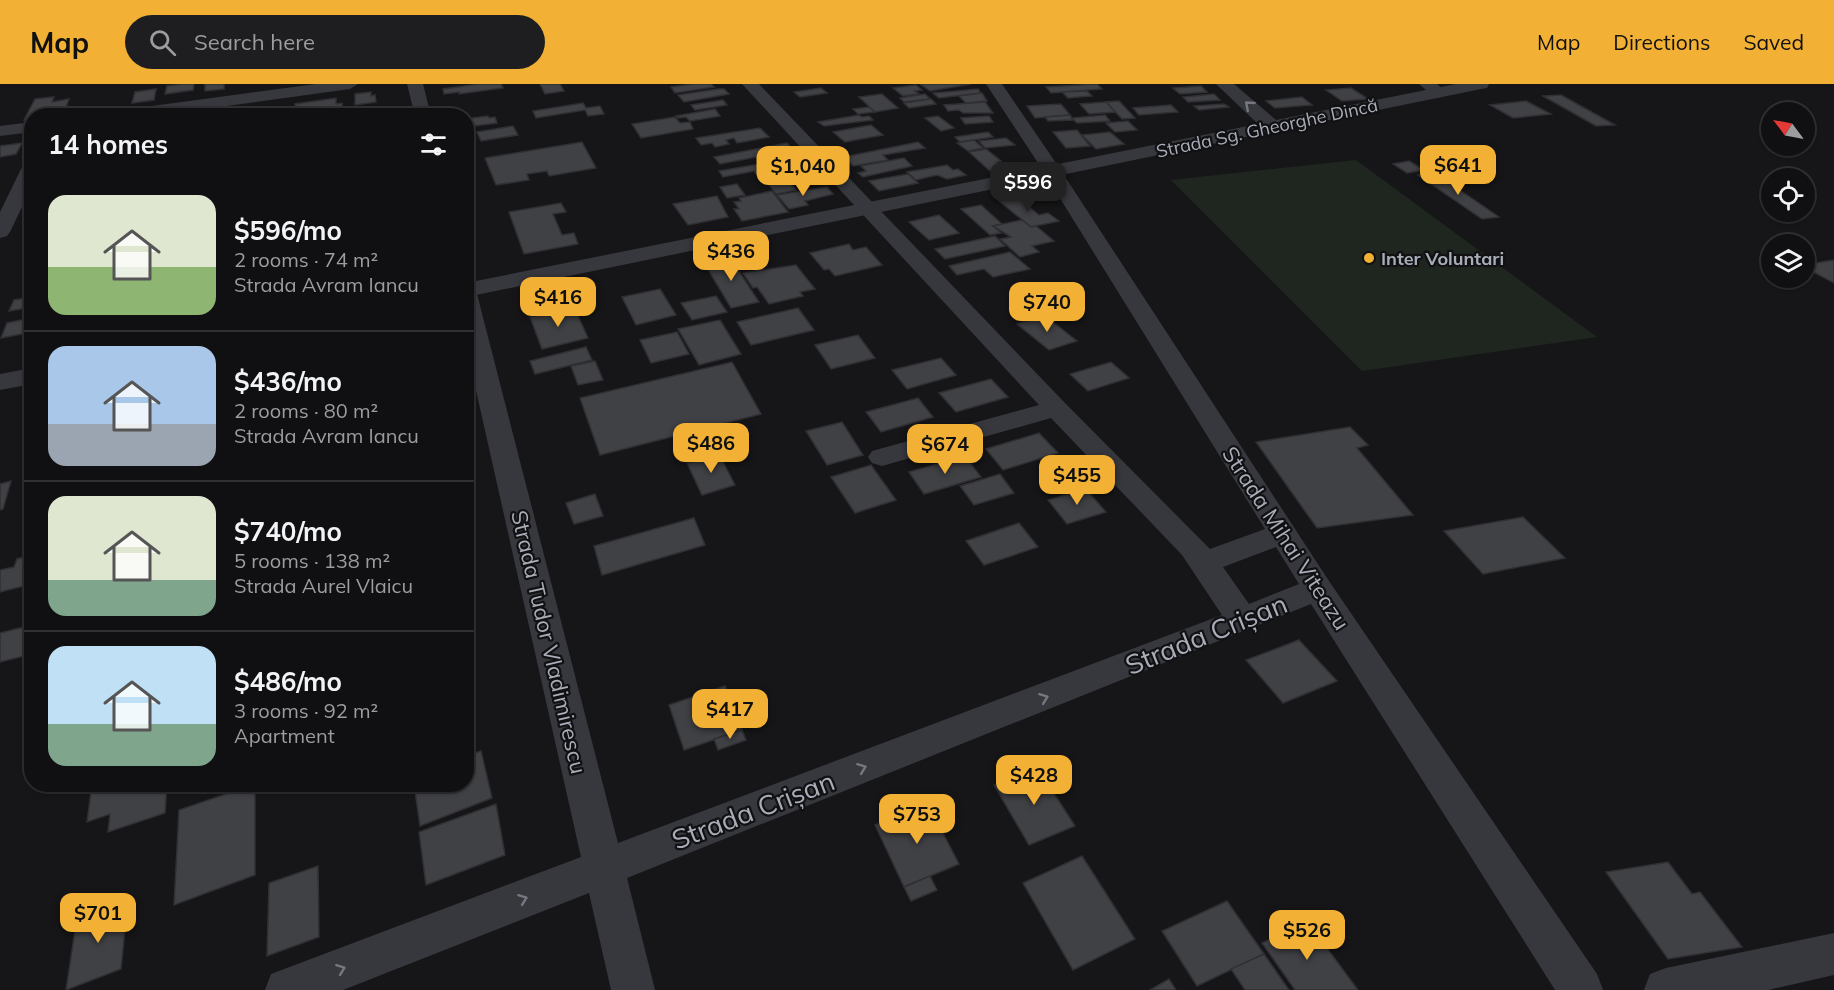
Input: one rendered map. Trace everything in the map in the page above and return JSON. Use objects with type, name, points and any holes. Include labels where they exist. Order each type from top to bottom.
[{"type":"street","points":[[174,108],[350,84]]},
{"type":"street","points":[[415,84],[421,108]]},
{"type":"street","points":[[750,84],[1205,562],[1243,620]]},
{"type":"street","name":"Strada Mihai Viteazu","points":[[994,84],[1053,172],[1282,534],[1581,990]]},
{"type":"street","points":[[1224,84],[1273,127]]},
{"type":"street","name":"Strada Sg. Gheorghe Dincă","points":[[474,290],[1273,127],[1433,88],[1481,84]]},
{"type":"street","points":[[0,131],[24,128]]},
{"type":"street","points":[[0,232],[24,182]]},
{"type":"street","name":"Strada Tudor Vladimirescu","points":[[474,326],[633,990]]},
{"type":"street","points":[[0,382],[24,378]]},
{"type":"street","points":[[882,457],[1056,408]]},
{"type":"street","points":[[1205,562],[1282,534]]},
{"type":"street","name":"Strada Crișan","points":[[287,990],[1318,589]]},
{"type":"street","points":[[1666,990],[1834,954]]},
{"type":"shaded area","name":"Inter Voluntari","points":[[1356,160],[1597,337],[1362,371],[1171,180]]},
{"type":"building","points":[[194,84],[193,90],[165,94],[167,86]]},
{"type":"building","points":[[205,84],[224,84],[224,89],[205,91]]},
{"type":"building","points":[[478,84],[501,84],[503,88],[444,94],[443,89]]},
{"type":"building","points":[[540,84],[560,84],[564,91],[545,94]]},
{"type":"building","points":[[711,84],[714,87],[675,93],[671,87]]},
{"type":"building","points":[[920,84],[971,84],[930,91]]},
{"type":"building","points":[[1097,84],[1102,89],[1051,93],[1046,87]]},
{"type":"building","points":[[916,85],[922,90],[915,91],[919,94],[903,96],[893,88]]},
{"type":"building","points":[[1201,86],[1207,92],[1180,94],[1173,88]]},
{"type":"building","points":[[821,88],[827,93],[800,97],[794,92]]},
{"type":"building","points":[[1351,88],[1368,99],[1342,101],[1326,90]]},
{"type":"building","points":[[156,89],[154,100],[132,103],[135,92]]},
{"type":"building","points":[[724,89],[729,94],[684,102],[678,95]]},
{"type":"building","points":[[978,89],[981,93],[939,98],[933,93]]},
{"type":"building","points":[[1087,91],[1092,96],[1068,98],[1062,92]]},
{"type":"building","points":[[371,92],[371,96],[375,95],[376,102],[355,105],[355,94]]},
{"type":"building","points":[[982,93],[987,101],[966,103],[959,96]]},
{"type":"building","points":[[882,94],[898,108],[875,112],[859,97]]},
{"type":"building","points":[[925,94],[930,99],[904,102],[900,98]]},
{"type":"building","points":[[1214,94],[1220,100],[1188,102],[1183,97]]},
{"type":"building","points":[[1561,95],[1615,125],[1596,126],[1543,96]]},
{"type":"building","points":[[54,97],[52,102],[69,99],[66,108],[30,108],[35,99]]},
{"type":"building","points":[[1302,97],[1312,105],[1275,108],[1266,101]]},
{"type":"building","points":[[336,98],[336,104],[342,103],[342,108],[295,108],[295,104]]},
{"type":"building","points":[[931,99],[936,104],[909,108],[904,103]]},
{"type":"building","points":[[723,100],[727,105],[695,110],[691,105]]},
{"type":"building","points":[[1119,101],[1135,118],[1122,119],[1106,102]]},
{"type":"building","points":[[1526,101],[1551,114],[1513,118],[1490,105]]},
{"type":"building","points":[[985,102],[993,113],[948,111],[944,105]]},
{"type":"building","points":[[1106,102],[1115,112],[1089,114],[1080,104]]},
{"type":"building","points":[[583,103],[586,108],[600,106],[604,114],[588,116],[585,110],[536,118],[533,111]]},
{"type":"building","points":[[1061,104],[1070,115],[1035,118],[1027,106]]},
{"type":"building","points":[[1224,104],[1229,107],[1199,110],[1194,106]]},
{"type":"building","points":[[1171,105],[1178,112],[1139,115],[1133,108]]},
{"type":"building","points":[[869,107],[875,112],[858,114],[853,109]]},
{"type":"building","points":[[715,109],[720,116],[690,121],[686,117],[676,116]]},
{"type":"building","points":[[859,115],[869,116],[873,120],[824,126],[818,122]]},
{"type":"building","points":[[1070,115],[1073,120],[1048,121],[1045,117]]},
{"type":"building","points":[[1105,115],[1110,121],[1077,123],[1072,118]]},
{"type":"building","points":[[938,116],[954,128],[941,131],[925,118]]},
{"type":"building","points":[[989,116],[993,122],[965,124],[961,118]]},
{"type":"building","points":[[495,117],[497,123],[474,126],[474,118]]},
{"type":"building","points":[[675,117],[680,123],[690,122],[693,129],[641,138],[632,124]]},
{"type":"building","points":[[1128,121],[1137,130],[1115,132],[1106,123]]},
{"type":"building","points":[[871,125],[883,135],[845,142],[833,132]]},
{"type":"building","points":[[513,126],[518,135],[481,141],[477,132]]},
{"type":"building","points":[[760,128],[769,137],[737,143],[734,138],[726,140],[729,144],[715,147],[712,143],[701,145],[696,138]]},
{"type":"building","points":[[1077,130],[1090,146],[1066,148],[1053,132]]},
{"type":"building","points":[[988,132],[993,137],[960,142],[955,137]]},
{"type":"building","points":[[1110,132],[1124,144],[1096,149],[1082,135]]},
{"type":"building","points":[[1006,138],[1015,145],[985,148],[979,141]]},
{"type":"building","points":[[974,140],[983,148],[968,151],[957,143]]},
{"type":"building","points":[[582,142],[596,168],[549,176],[547,171],[527,174],[529,180],[496,185],[485,158]]},
{"type":"building","points":[[918,142],[925,148],[883,155],[888,160],[853,166],[844,157]]},
{"type":"building","points":[[22,143],[16,154],[0,157],[0,146]]},
{"type":"building","points":[[787,143],[793,150],[720,164],[714,157]]},
{"type":"building","points":[[986,149],[1001,161],[997,162],[1006,168],[990,171],[969,152]]},
{"type":"building","points":[[904,158],[912,166],[863,177],[858,173],[866,171],[861,166]]},
{"type":"building","points":[[789,159],[794,164],[782,166],[784,169],[756,174],[754,171],[723,177],[719,171]]},
{"type":"building","points":[[1409,161],[1424,170],[1407,173],[1393,164]]},
{"type":"building","points":[[947,165],[966,175],[947,179],[937,175],[916,180],[907,172]]},
{"type":"building","points":[[814,171],[820,178],[790,183],[796,190],[776,194],[765,180]]},
{"type":"building","points":[[1435,173],[1499,217],[1482,219],[1418,175]]},
{"type":"building","points":[[908,174],[918,183],[879,191],[869,181]]},
{"type":"building","points":[[737,184],[745,195],[727,198],[720,187]]},
{"type":"building","points":[[827,187],[833,194],[805,201],[808,205],[789,209],[777,195]]},
{"type":"building","points":[[772,191],[788,212],[742,221],[734,209],[739,209],[734,202],[741,201],[739,198]]},
{"type":"building","points":[[717,196],[728,217],[688,225],[673,204]]},
{"type":"building","points":[[1017,197],[1039,215],[1048,213],[1059,221],[1031,227],[999,201]]},
{"type":"building","points":[[561,203],[566,212],[553,214],[562,235],[574,233],[578,244],[524,254],[509,212]]},
{"type":"building","points":[[981,205],[1002,224],[993,226],[1001,233],[990,235],[961,209]]},
{"type":"building","points":[[939,215],[959,233],[929,240],[909,222]]},
{"type":"building","points":[[1022,220],[1031,227],[1036,226],[1054,241],[1032,246],[1039,252],[1020,257],[1000,239],[1011,237],[993,226]]},
{"type":"building","points":[[995,236],[1005,246],[945,259],[935,249]]},
{"type":"building","points":[[849,244],[853,250],[866,247],[882,265],[835,276],[829,269],[824,270],[810,253]]},
{"type":"building","points":[[1010,252],[1030,269],[993,277],[984,269],[957,275],[949,266]]},
{"type":"building","points":[[729,256],[759,302],[731,308],[703,261]]},
{"type":"building","points":[[1834,260],[1834,283],[1815,273],[1815,263]]},
{"type":"building","points":[[796,265],[815,289],[800,292],[803,296],[769,304],[757,287],[753,288],[743,273]]},
{"type":"building","points":[[660,289],[676,315],[636,325],[622,297]]},
{"type":"building","points":[[716,296],[727,312],[692,320],[681,303]]},
{"type":"building","points":[[24,298],[24,308],[9,311],[14,300]]},
{"type":"building","points":[[574,307],[588,338],[542,349],[530,317]]},
{"type":"building","points":[[798,308],[814,330],[751,345],[737,322]]},
{"type":"building","points":[[1044,315],[1077,341],[1049,350],[1017,324]]},
{"type":"building","points":[[24,320],[24,334],[1,338],[7,323]]},
{"type":"building","points":[[720,320],[741,354],[699,365],[678,329]]},
{"type":"building","points":[[677,332],[689,354],[651,363],[640,340]]},
{"type":"building","points":[[858,335],[875,358],[831,369],[815,345]]},
{"type":"building","points":[[586,347],[592,360],[535,374],[530,361]]},
{"type":"building","points":[[941,358],[956,375],[907,389],[892,370]]},
{"type":"building","points":[[595,361],[603,380],[578,385],[571,366]]},
{"type":"building","points":[[732,362],[761,414],[600,455],[580,398]]},
{"type":"building","points":[[1111,362],[1129,378],[1088,391],[1070,374]]},
{"type":"building","points":[[991,379],[1008,397],[956,412],[939,393]]},
{"type":"building","points":[[918,398],[933,417],[881,432],[866,412]]},
{"type":"building","points":[[842,422],[863,455],[827,465],[806,431]]},
{"type":"building","points":[[1350,427],[1368,445],[1357,448],[1413,515],[1317,528],[1256,442]]},
{"type":"building","points":[[1039,433],[1058,453],[1003,470],[986,449]]},
{"type":"building","points":[[719,454],[735,485],[702,495],[687,463]]},
{"type":"building","points":[[965,456],[981,477],[924,494],[909,472]]},
{"type":"building","points":[[871,465],[896,500],[855,513],[831,477]]},
{"type":"building","points":[[1000,474],[1014,493],[974,505],[960,486]]},
{"type":"building","points":[[11,481],[3,509],[0,510],[0,484]]},
{"type":"building","points":[[1086,489],[1106,512],[1067,524],[1048,500]]},
{"type":"building","points":[[595,494],[603,516],[574,524],[566,503]]},
{"type":"building","points":[[1523,517],[1565,558],[1483,574],[1444,531]]},
{"type":"building","points":[[694,518],[705,545],[602,575],[594,546]]},
{"type":"building","points":[[1019,523],[1038,547],[984,565],[966,541]]},
{"type":"building","points":[[24,557],[24,586],[0,592],[0,570],[14,567],[17,559]]},
{"type":"building","points":[[24,627],[24,656],[0,662],[0,633]]},
{"type":"building","points":[[1299,640],[1337,681],[1283,703],[1246,660]]},
{"type":"building","points":[[725,686],[742,730],[684,750],[669,705]]},
{"type":"building","points":[[742,730],[746,740],[718,750],[714,739]]},
{"type":"building","points":[[481,751],[492,798],[420,826],[415,792],[474,792],[474,753]]},
{"type":"building","points":[[1037,767],[1075,826],[1029,845],[994,785]]},
{"type":"building","points":[[91,792],[166,792],[165,813],[108,832],[110,814],[87,822]]},
{"type":"building","points":[[232,792],[255,792],[255,875],[174,905],[179,810]]},
{"type":"building","points":[[496,804],[505,855],[426,885],[419,832]]},
{"type":"building","points":[[928,804],[959,864],[904,887],[875,825]]},
{"type":"building","points":[[1082,856],[1135,939],[1073,970],[1023,883]]},
{"type":"building","points":[[1668,862],[1692,894],[1700,892],[1742,947],[1668,959],[1606,872]]},
{"type":"building","points":[[318,866],[319,937],[267,956],[269,883]]},
{"type":"building","points":[[930,876],[937,890],[911,901],[904,887]]},
{"type":"building","points":[[128,899],[121,969],[66,990],[77,917]]},
{"type":"building","points":[[1227,901],[1264,954],[1197,986],[1162,931]]},
{"type":"building","points":[[1307,921],[1358,990],[1295,990],[1262,943]]},
{"type":"building","points":[[1264,954],[1289,990],[1245,990],[1231,969]]},
{"type":"building","points":[[1169,979],[1176,990],[1150,990]]},
{"type":"place","name":"Inter Voluntari","points":[[1369,258]]}]
